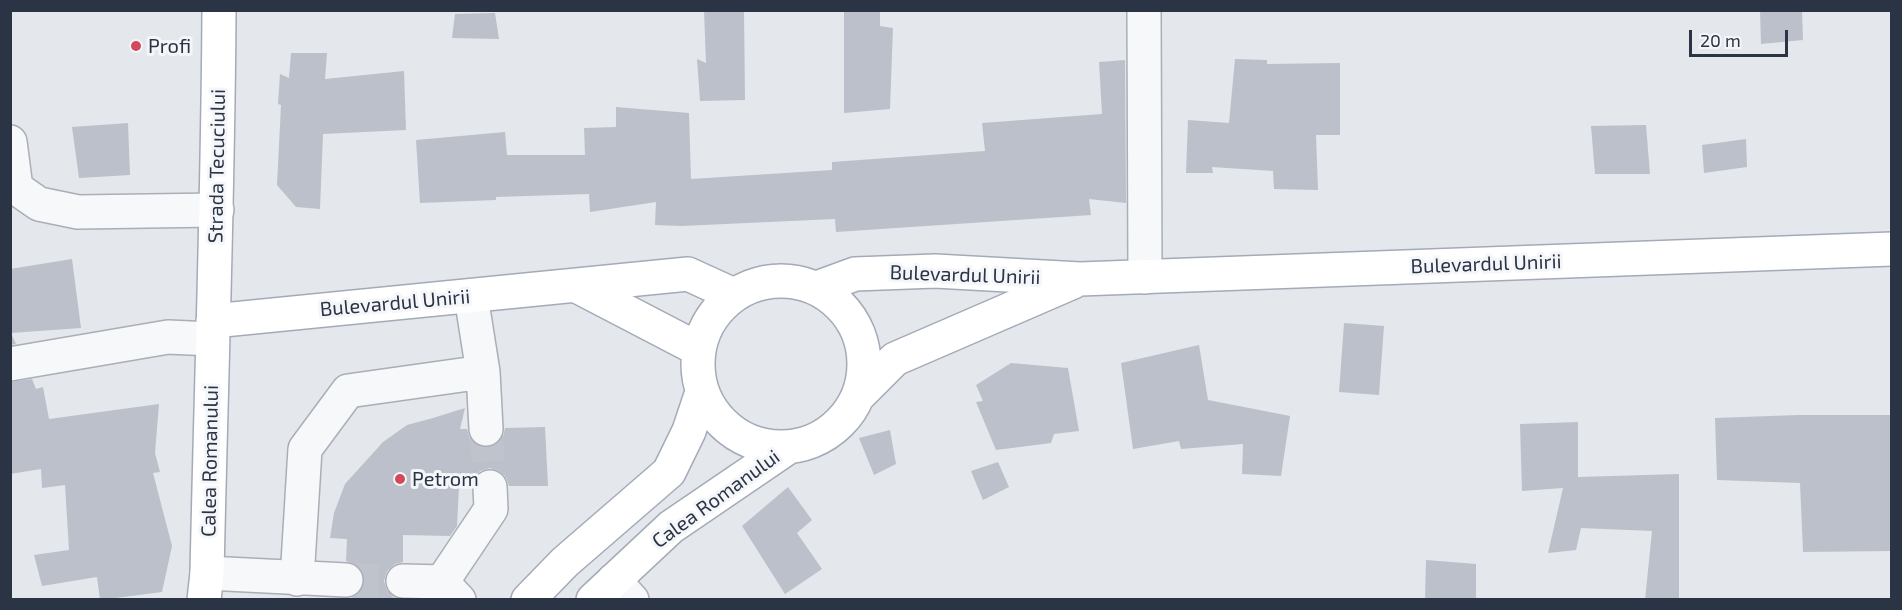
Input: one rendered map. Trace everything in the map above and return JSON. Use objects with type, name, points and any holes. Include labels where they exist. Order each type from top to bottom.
[{"type":"main road","name":"Strada Tecuciului","points":[[212,330],[217,210],[219,10]]},
{"type":"main road","name":"Bulevardul Unirii","points":[[817,288],[855,274],[934,271],[1080,279],[1892,249]]},
{"type":"main road","name":"Bulevardul Unirii","points":[[212,330],[471,296],[688,274],[734,295]]},
{"type":"main road","name":"Bulevardul Unirii","points":[[860,394],[895,359],[1080,279]]},
{"type":"main road","points":[[789,280],[817,288],[838,302],[853,322],[863,345],[865,369],[860,394],[848,414],[832,431],[811,443],[788,448],[760,445],[735,434],[715,416],[702,392],[697,370],[698,349],[705,328],[717,309],[734,295],[760,283],[789,280]]},
{"type":"main road","points":[[578,286],[698,349]]},
{"type":"main road","name":"Calea Romanului","points":[[206,586],[212,330]]},
{"type":"main road","points":[[528,600],[565,562],[669,472],[689,431],[702,392]]},
{"type":"main road","name":"Calea Romanului","points":[[613,593],[671,526],[788,448]]},
{"type":"lane","points":[[1144,10],[1144,277]]},
{"type":"lane","points":[[10,142],[16,188],[39,204],[78,212],[217,210]]},
{"type":"lane","points":[[471,296],[483,372],[486,429]]},
{"type":"lane","points":[[10,364],[212,330]]},
{"type":"lane","points":[[297,579],[306,449],[348,391],[483,372]]},
{"type":"lane","points":[[403,581],[450,591],[491,509],[490,487]]},
{"type":"lane","points":[[206,586],[297,579],[346,580]]},
{"type":"building","points":[[704,10],[744,10],[745,100],[700,101],[697,59],[706,63]]},
{"type":"building","points":[[844,10],[880,10],[880,26],[893,28],[890,109],[844,113]]},
{"type":"building","points":[[1760,10],[1802,10],[1803,40],[1761,44]]},
{"type":"building","points":[[495,13],[499,39],[452,38],[455,14]]},
{"type":"building","points":[[291,53],[327,53],[325,79],[404,71],[406,130],[323,134],[320,209],[296,207],[277,185],[281,105],[278,104],[280,74],[289,78]]},
{"type":"building","points":[[1235,59],[1267,60],[1267,64],[1340,63],[1340,135],[1316,135],[1318,190],[1274,189],[1273,171],[1212,167],[1213,173],[1186,173],[1188,120],[1229,123]]},
{"type":"building","points":[[1125,60],[1126,203],[1089,199],[1091,215],[836,232],[835,219],[681,226],[655,225],[656,202],[590,212],[589,194],[496,197],[496,200],[420,203],[416,140],[505,132],[507,155],[585,155],[584,128],[616,127],[616,107],[689,113],[691,179],[832,170],[832,162],[985,151],[982,123],[1102,114],[1099,62]]},
{"type":"building","points":[[128,123],[130,175],[79,178],[72,127]]},
{"type":"building","points":[[1646,125],[1650,174],[1595,174],[1591,126]]},
{"type":"building","points":[[1746,139],[1747,167],[1704,173],[1702,145]]},
{"type":"building","points":[[72,259],[81,328],[11,333],[16,344],[10,345],[10,269]]},
{"type":"building","points":[[1344,323],[1384,326],[1379,395],[1339,392]]},
{"type":"building","points":[[1199,345],[1208,400],[1290,416],[1281,476],[1242,474],[1243,444],[1181,449],[1179,441],[1133,449],[1121,363]]},
{"type":"building","points":[[1011,363],[1068,368],[1079,431],[1054,434],[1051,443],[996,450],[976,402],[983,401],[976,385]]},
{"type":"building","points":[[32,379],[36,389],[43,387],[49,419],[159,404],[155,453],[160,472],[153,473],[172,546],[162,592],[100,600],[97,577],[42,586],[34,555],[69,550],[65,485],[42,488],[41,469],[10,474],[10,382]]},
{"type":"building","points":[[465,408],[460,429],[467,429],[470,439],[478,446],[488,448],[497,444],[503,437],[505,428],[545,427],[548,486],[509,486],[506,477],[499,471],[490,468],[480,471],[471,487],[459,487],[457,526],[450,536],[403,535],[403,562],[395,564],[387,571],[384,581],[393,597],[401,600],[346,600],[361,591],[365,580],[357,565],[346,561],[347,539],[330,538],[334,513],[345,484],[383,442],[407,425]]},
{"type":"building","points":[[1892,415],[1892,551],[1803,552],[1800,483],[1717,480],[1715,418]]},
{"type":"building","points":[[1578,422],[1578,477],[1679,474],[1679,600],[1645,600],[1652,531],[1581,528],[1576,550],[1548,553],[1563,488],[1522,491],[1520,424]]},
{"type":"building","points":[[890,430],[896,464],[874,475],[859,438]]},
{"type":"building","points":[[998,462],[1009,487],[983,500],[971,471]]},
{"type":"building","points":[[788,487],[812,520],[797,533],[822,569],[785,594],[742,526]]},
{"type":"building","points":[[1426,560],[1476,564],[1476,600],[1425,600]]},
{"type":"tunnel","points":[[486,429],[490,487]]},
{"type":"tunnel","points":[[346,580],[403,581]]},
{"type":"place","name":"Profi","points":[[136,46]]},
{"type":"place","name":"Petrom","points":[[400,479]]}]
